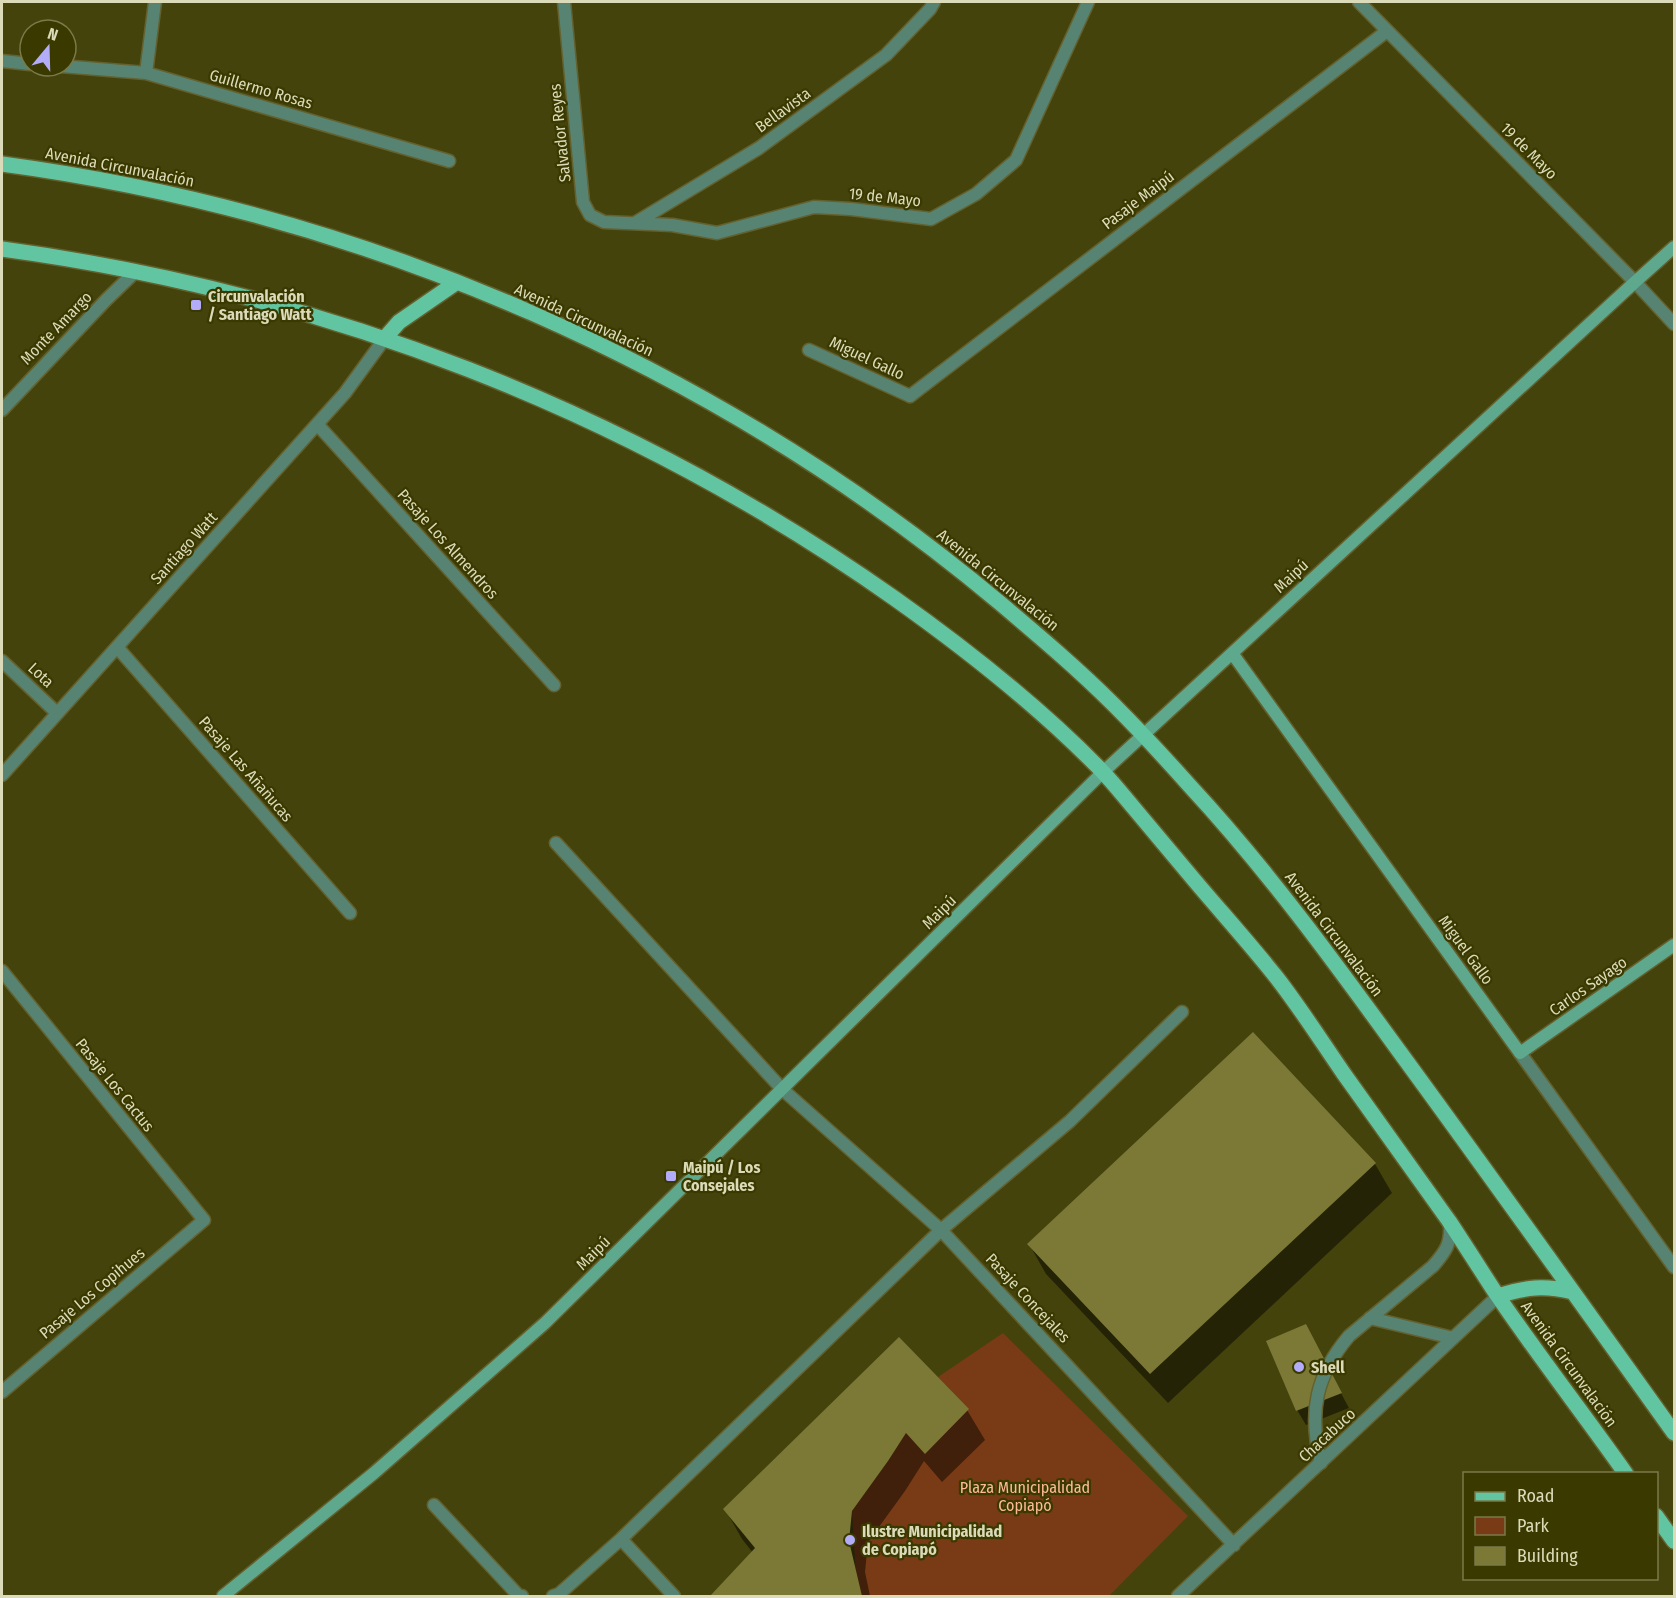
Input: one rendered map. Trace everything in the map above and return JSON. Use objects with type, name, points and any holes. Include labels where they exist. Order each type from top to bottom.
[{"type":"main road","name":"Avenida Circunvalación","points":[[2,164],[127,184],[211,203],[294,226],[457,282],[550,321],[640,365],[810,462],[891,518],[969,577],[1115,706],[1197,793],[1266,874],[1336,965],[1511,1204],[1674,1433]]},
{"type":"main road","name":"Maipú","points":[[223,1596],[374,1473],[545,1323],[1103,772],[1674,247]]},
{"type":"main road","name":"Avenida Circunvalación","points":[[2,249],[136,271],[230,292],[385,338],[488,376],[565,409],[712,484],[854,570],[921,617],[1051,721],[1103,772],[1279,980],[1498,1296],[1625,1472]]},
{"type":"main road","points":[[385,338],[406,317],[457,282]]},
{"type":"main road","name":"Miguel Gallo","points":[[1232,653],[1520,1053]]},
{"type":"main road","name":"Carlos Sayago","points":[[1520,1053],[1674,945]]},
{"type":"main road","points":[[1498,1296],[1536,1286],[1555,1287],[1573,1292]]},
{"type":"main road","points":[[1658,1519],[1674,1541]]},
{"type":"street","points":[[146,73],[155,2]]},
{"type":"street","name":"Salvador Reyes","points":[[564,2],[583,202],[590,215],[604,222],[634,223]]},
{"type":"street","name":"Bellavista","points":[[634,223],[759,148],[886,55],[934,2]]},
{"type":"street","name":"19 de Mayo","points":[[634,223],[672,225],[717,233],[814,207],[931,219],[976,194],[1016,160],[1088,2]]},
{"type":"street","name":"19 de Mayo","points":[[1359,2],[1674,324]]},
{"type":"street","name":"Pasaje Maipú","points":[[910,396],[1387,31]]},
{"type":"street","points":[[2,62],[18,63]]},
{"type":"street","name":"Guillermo Rosas","points":[[78,67],[146,73],[449,162]]},
{"type":"street","name":"Monte Amargo","points":[[2,410],[136,271]]},
{"type":"street","name":"Santiago Watt","points":[[2,775],[345,393],[385,338]]},
{"type":"street","name":"Miguel Gallo","points":[[809,350],[910,396]]},
{"type":"street","name":"Pasaje Los Almendros","points":[[317,424],[554,685]]},
{"type":"street","name":"Pasaje Las Añañucas","points":[[117,647],[350,913]]},
{"type":"street","name":"Lota","points":[[2,661],[57,713]]},
{"type":"street","name":"Pasaje Concejales","points":[[556,843],[782,1089],[941,1230],[1234,1545]]},
{"type":"street","name":"Pasaje Los Cactus","points":[[2,971],[204,1220]]},
{"type":"street","points":[[553,1596],[559,1594],[621,1539],[941,1230],[1070,1121],[1182,1012]]},
{"type":"street","name":"Miguel Gallo","points":[[1520,1053],[1674,1267]]},
{"type":"street","name":"Pasaje Los Copihues","points":[[2,1392],[204,1220]]},
{"type":"street","points":[[1321,1463],[1314,1422],[1316,1401],[1321,1382],[1338,1349],[1349,1336],[1433,1266],[1443,1255],[1451,1238],[1450,1224]]},
{"type":"street","name":"Chacabuco","points":[[1178,1596],[1498,1296]]},
{"type":"street","points":[[1370,1318],[1453,1338]]},
{"type":"street","points":[[434,1505],[519,1596],[522,1596]]},
{"type":"street","points":[[621,1539],[674,1596]]},
{"type":"green space","name":"Plaza Municipalidad Copiapó","points":[[1003,1333],[1188,1516],[1109,1596],[862,1596],[856,1578],[852,1511],[906,1433],[925,1453],[938,1377]]},
{"type":"building","points":[[1253,1032],[1376,1163],[1150,1374],[1027,1244]]},
{"type":"building","points":[[1306,1324],[1342,1393],[1296,1411],[1266,1341]]},
{"type":"building","points":[[899,1337],[969,1409],[925,1454],[906,1433],[852,1511],[849,1541],[862,1596],[712,1596],[755,1548],[723,1509]]},
{"type":"place","name":"Circunvalación / Santiago Watt","points":[[196,305]]},
{"type":"place","name":"Maipú / Los Consejales","points":[[671,1176]]},
{"type":"place","name":"Shell","points":[[1299,1367]]},
{"type":"place","name":"Ilustre Municipalidad de Copiapó","points":[[850,1540]]}]
